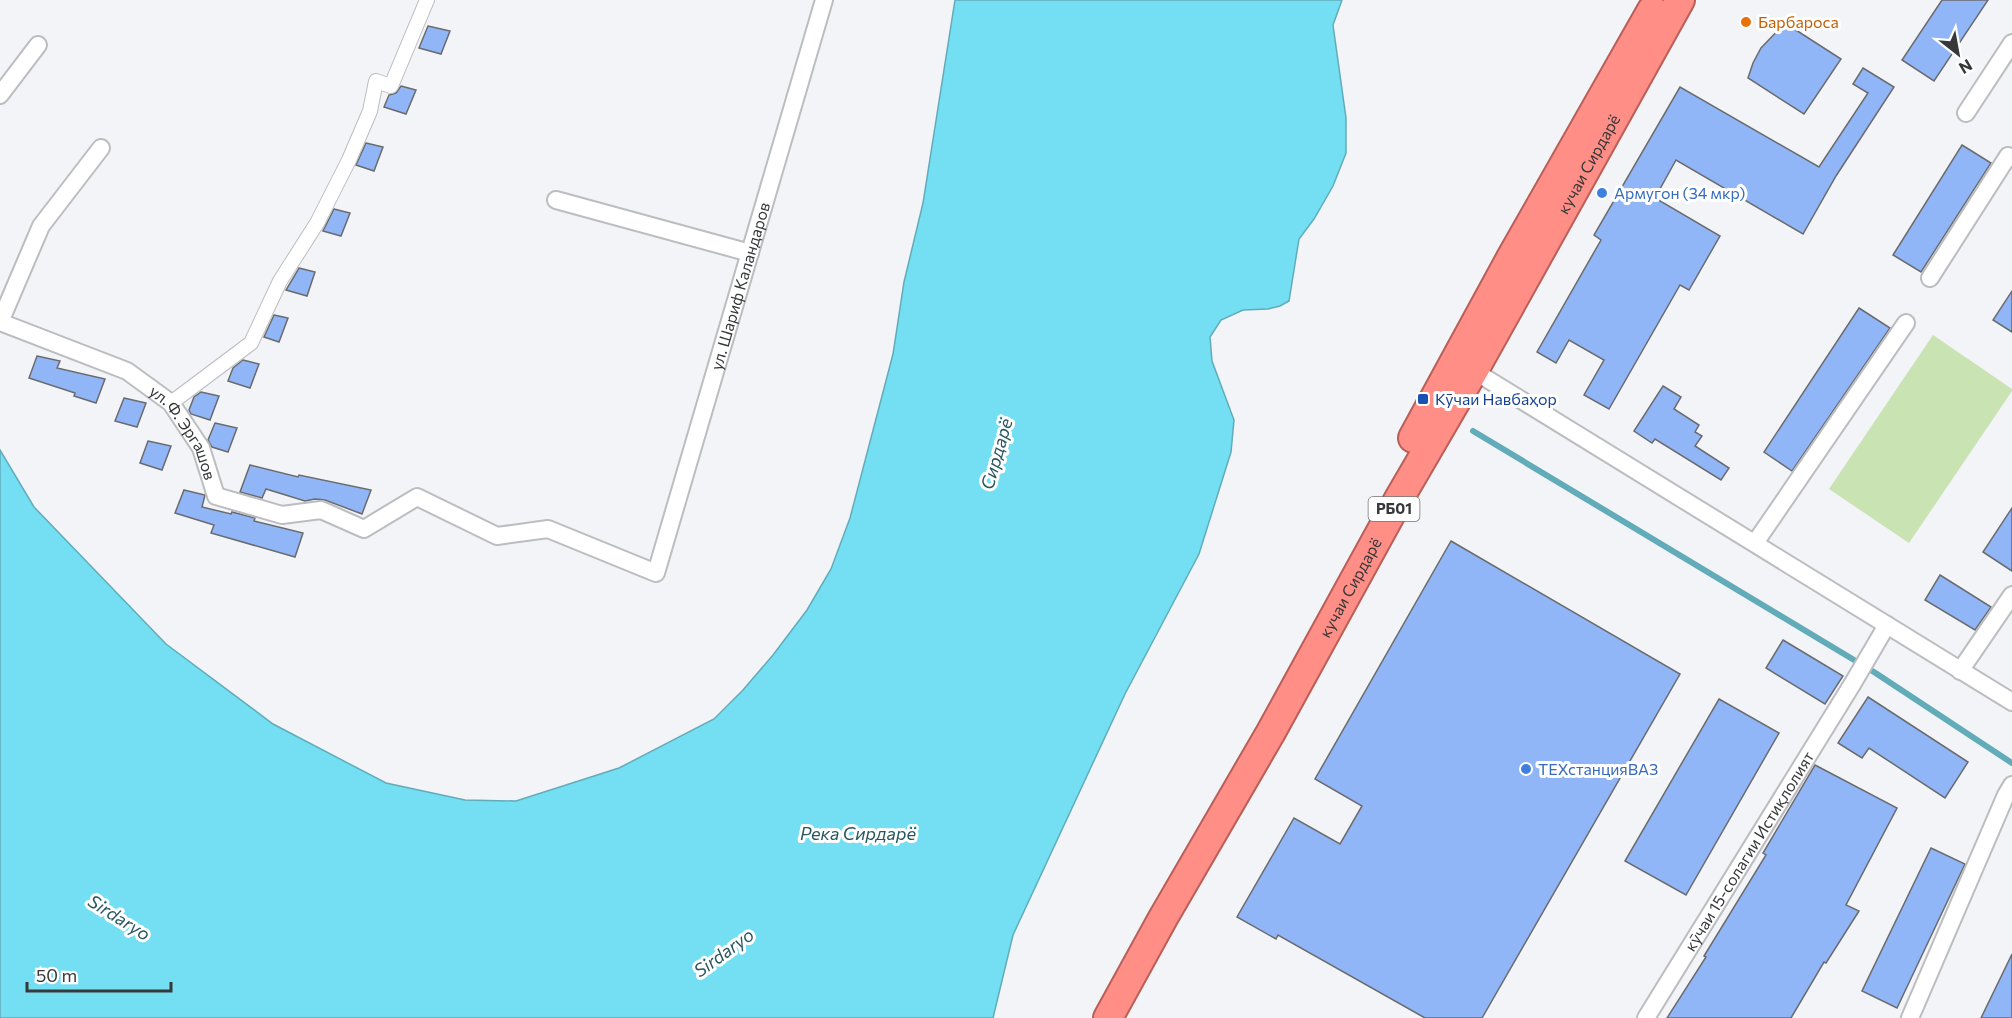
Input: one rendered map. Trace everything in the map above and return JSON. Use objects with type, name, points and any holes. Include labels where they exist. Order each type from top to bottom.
[{"type":"highway","name":"РБ01","points":[[1108,1018],[1155,913],[1269,700],[1464,365],[1658,0]]},
{"type":"highway","name":"кучаи Сирдарё","points":[[1464,365],[1680,0]]},
{"type":"highway","name":"РБ01","points":[[1087,1018],[1155,913]]},
{"type":"street","points":[[171,403],[251,343],[280,281],[317,223],[349,160],[370,111],[376,81],[391,86],[427,0]]},
{"type":"street","name":"ул. Шариф Каландаров","points":[[656,573],[824,0]]},
{"type":"street","points":[[1966,114],[2012,43]]},
{"type":"street","points":[[0,95],[38,45]]},
{"type":"street","points":[[0,322],[41,226],[101,148]]},
{"type":"street","points":[[1930,278],[2010,157]]},
{"type":"street","points":[[556,200],[750,253]]},
{"type":"street","name":"ул. Ф. Эргашов","points":[[0,322],[127,371],[171,403],[201,448],[216,496],[282,515],[321,510],[364,529],[417,497],[497,536],[548,529],[656,573]]},
{"type":"street","points":[[1755,543],[1906,323]]},
{"type":"street","points":[[1464,365],[2012,702]]},
{"type":"street","points":[[1960,671],[2012,595]]},
{"type":"street","name":"кӯчаи 15-солагии Истиқлолият","points":[[1646,1018],[1887,625]]},
{"type":"street","points":[[1910,1018],[2010,794]]},
{"type":"green space","points":[[1933,335],[2012,391],[1909,543],[1829,489]]},
{"type":"water","name":"Река Сирдарё","points":[[955,0],[1342,0],[1333,25],[1346,118],[1346,153],[1333,186],[1314,219],[1299,239],[1289,301],[1268,309],[1243,310],[1221,320],[1210,337],[1212,361],[1234,420],[1231,452],[1199,554],[1125,694],[1013,935],[993,1018],[0,1018],[0,450],[34,507],[166,644],[273,724],[386,783],[465,800],[516,801],[619,768],[714,719],[773,655],[807,610],[831,569],[850,518],[893,354],[904,282],[923,203]]},
{"type":"building","points":[[1942,0],[1988,0],[1934,81],[1902,60]]},
{"type":"building","points":[[1785,23],[1841,59],[1804,114],[1748,78],[1761,48]]},
{"type":"building","points":[[428,26],[450,31],[441,54],[419,48]]},
{"type":"building","points":[[1863,68],[1894,87],[1836,176],[1803,234],[1676,160],[1655,198],[1720,236],[1689,290],[1680,285],[1609,409],[1584,395],[1604,360],[1569,340],[1556,363],[1537,352],[1601,240],[1594,235],[1680,87],[1819,167],[1868,93],[1853,84]]},
{"type":"building","points":[[401,86],[416,90],[406,114],[384,107],[389,95],[396,93]]},
{"type":"building","points":[[366,143],[383,147],[374,171],[356,165]]},
{"type":"building","points":[[1962,145],[1991,163],[1921,272],[1893,255]]},
{"type":"building","points":[[334,209],[350,213],[341,236],[323,231]]},
{"type":"building","points":[[299,268],[315,272],[307,296],[286,290]]},
{"type":"building","points":[[2012,291],[2012,332],[1993,320]]},
{"type":"building","points":[[1859,308],[1890,328],[1792,471],[1764,452]]},
{"type":"building","points":[[274,315],[288,318],[279,342],[264,337]]},
{"type":"building","points":[[37,356],[60,361],[57,368],[105,379],[96,403],[74,396],[75,393],[29,378]]},
{"type":"building","points":[[243,360],[259,364],[250,388],[228,381],[233,368]]},
{"type":"building","points":[[1663,386],[1681,397],[1674,409],[1699,425],[1695,432],[1702,436],[1695,446],[1729,468],[1721,480],[1655,439],[1652,443],[1634,431]]},
{"type":"building","points":[[201,392],[219,396],[210,420],[191,414],[189,410],[194,397]]},
{"type":"building","points":[[124,398],[146,403],[137,427],[115,421]]},
{"type":"building","points":[[215,423],[237,428],[228,452],[212,447],[208,440]]},
{"type":"building","points":[[148,441],[171,446],[162,470],[140,463]]},
{"type":"building","points":[[250,465],[298,477],[299,475],[371,490],[362,514],[325,500],[305,501],[266,489],[262,498],[240,492]]},
{"type":"building","points":[[184,490],[205,495],[202,507],[231,514],[232,512],[255,518],[254,521],[303,533],[295,557],[211,533],[214,525],[175,513]]},
{"type":"building","points":[[2012,508],[2012,571],[1983,552]]},
{"type":"building","name":"ТЕХстанцияВАЗ","points":[[1451,541],[1680,674],[1482,1018],[1425,1018],[1278,935],[1276,939],[1237,917],[1294,818],[1340,844],[1362,806],[1315,779]]},
{"type":"building","points":[[1940,575],[1991,607],[1975,630],[1925,600]]},
{"type":"building","points":[[1783,640],[1843,676],[1825,704],[1766,668]]},
{"type":"building","points":[[1868,697],[1968,762],[1945,798],[1869,748],[1862,758],[1838,743]]},
{"type":"building","points":[[1719,699],[1779,733],[1686,895],[1625,861]]},
{"type":"building","points":[[1815,765],[1897,808],[1846,905],[1859,911],[1826,963],[1824,962],[1791,1018],[1667,1018],[1766,855],[1763,853]]},
{"type":"building","points":[[1931,848],[1965,864],[1897,1008],[1862,991]]},
{"type":"building","points":[[2012,954],[2012,1018],[1981,1018]]},
{"type":"waterway","points":[[1473,431],[1874,672],[2012,763]]},
{"type":"place","name":"Барбароса","points":[[1746,22]]},
{"type":"place","name":"Армугон (34 мкр)","points":[[1602,193]]},
{"type":"place","name":"Кӯчаи Навбаҳор","points":[[1423,399]]},
{"type":"place","name":"ТЕХстанцияВАЗ","points":[[1526,769]]},
{"type":"water label","name":"Сирдарё","points":[[997,454]]},
{"type":"water label","name":"Sirdaryo","points":[[119,918]]},
{"type":"water label","name":"Sirdaryo","points":[[724,953]]}]
